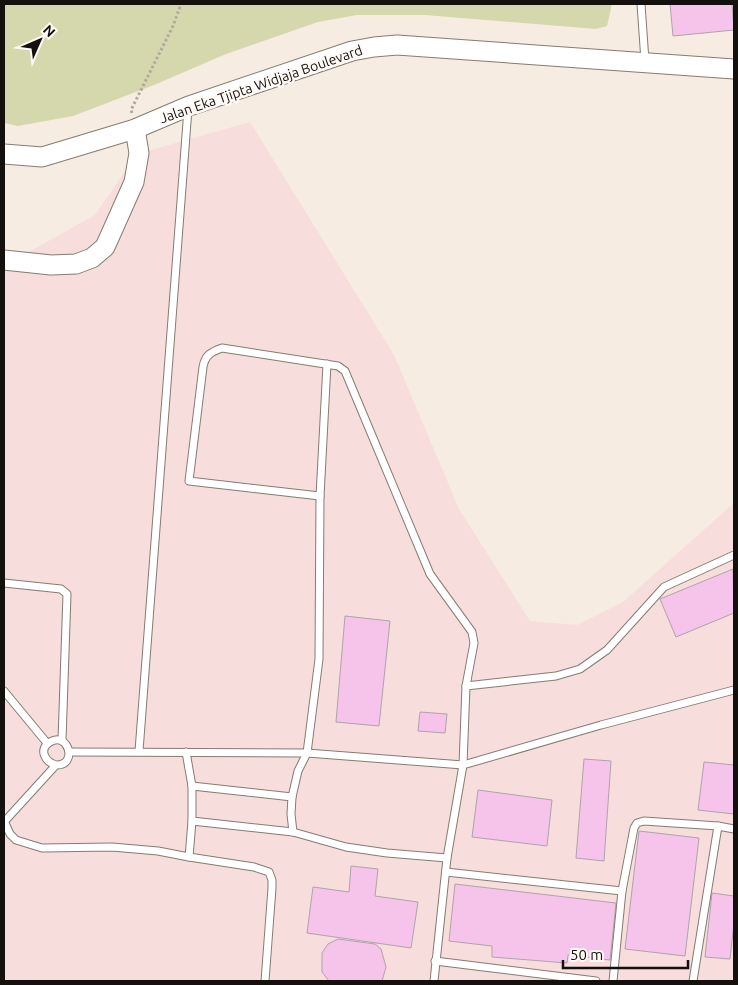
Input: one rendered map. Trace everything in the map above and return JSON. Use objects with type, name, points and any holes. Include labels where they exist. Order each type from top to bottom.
[{"type":"street","name":"Jalan Eka Tjipta Widjaja Boulevard","points":[[4,154],[42,157],[135,129],[189,106],[352,51],[374,47],[397,45],[734,69]]},
{"type":"street","points":[[4,260],[51,265],[76,264],[92,258],[105,247],[120,218],[134,182],[139,153],[135,129]]},
{"type":"lane","points":[[641,4],[645,63]]},
{"type":"lane","points":[[139,751],[189,106]]},
{"type":"lane","points":[[320,496],[189,481],[203,367],[207,355],[222,348],[342,368],[349,376],[430,574],[472,632],[474,643],[466,686],[463,765],[447,858],[434,981]]},
{"type":"lane","points":[[294,832],[291,814],[292,797],[298,771],[307,753],[319,659],[320,496],[327,364]]},
{"type":"lane","points":[[466,686],[556,676],[580,669],[607,650],[664,587],[734,555]]},
{"type":"lane","points":[[4,584],[61,589],[67,594],[62,740]]},
{"type":"lane","points":[[70,752],[307,753],[463,765],[601,725],[734,690]]},
{"type":"lane","points":[[4,691],[48,743]]},
{"type":"lane","points":[[56,766],[49,763],[44,757],[44,749],[48,743],[54,740],[62,740],[68,745],[70,752],[68,759],[63,764],[56,766],[4,821],[10,834],[16,840],[42,848],[112,847],[158,851],[254,866],[266,870],[271,875],[272,888],[265,981]]},
{"type":"lane","points":[[186,752],[192,786],[189,857]]},
{"type":"lane","points":[[192,786],[292,797]]},
{"type":"lane","points":[[192,821],[294,832],[346,847],[387,853],[447,858]]},
{"type":"lane","points":[[613,981],[622,891],[634,828],[637,823],[644,821],[718,826],[734,830]]},
{"type":"lane","points":[[693,981],[718,826]]},
{"type":"lane","points":[[446,872],[622,891]]},
{"type":"lane","points":[[435,961],[596,981]]},
{"type":"path","points":[[135,129],[131,110],[173,26],[181,4]]},
{"type":"shaded area","points":[[250,122],[394,355],[459,509],[530,621],[577,625],[623,602],[734,503],[734,981],[4,981],[4,252],[18,258],[95,215],[137,154]]},
{"type":"green space","points":[[4,4],[612,4],[607,26],[596,29],[425,15],[357,15],[318,22],[226,54],[154,85],[73,116],[18,126],[4,123]]},
{"type":"building","points":[[670,4],[732,4],[734,30],[673,36]]},
{"type":"building","points":[[733,569],[734,613],[676,637],[660,599]]},
{"type":"building","points":[[345,616],[390,621],[379,726],[336,722]]},
{"type":"building","points":[[420,712],[447,714],[445,733],[418,731]]},
{"type":"building","points":[[584,759],[611,761],[604,861],[576,858]]},
{"type":"building","points":[[704,762],[734,765],[734,814],[698,810]]},
{"type":"building","points":[[478,790],[552,800],[547,846],[472,837]]},
{"type":"building","points":[[639,831],[699,838],[685,956],[625,949]]},
{"type":"building","points":[[351,866],[378,869],[375,896],[418,902],[411,948],[307,933],[313,887],[349,892]]},
{"type":"building","points":[[455,884],[616,903],[610,960],[568,955],[567,963],[492,957],[492,946],[449,941]]},
{"type":"building","points":[[712,893],[734,896],[734,923],[730,959],[705,957]]},
{"type":"building","points":[[338,939],[375,944],[381,949],[386,967],[382,981],[329,981],[322,972],[322,953],[328,944]]}]
